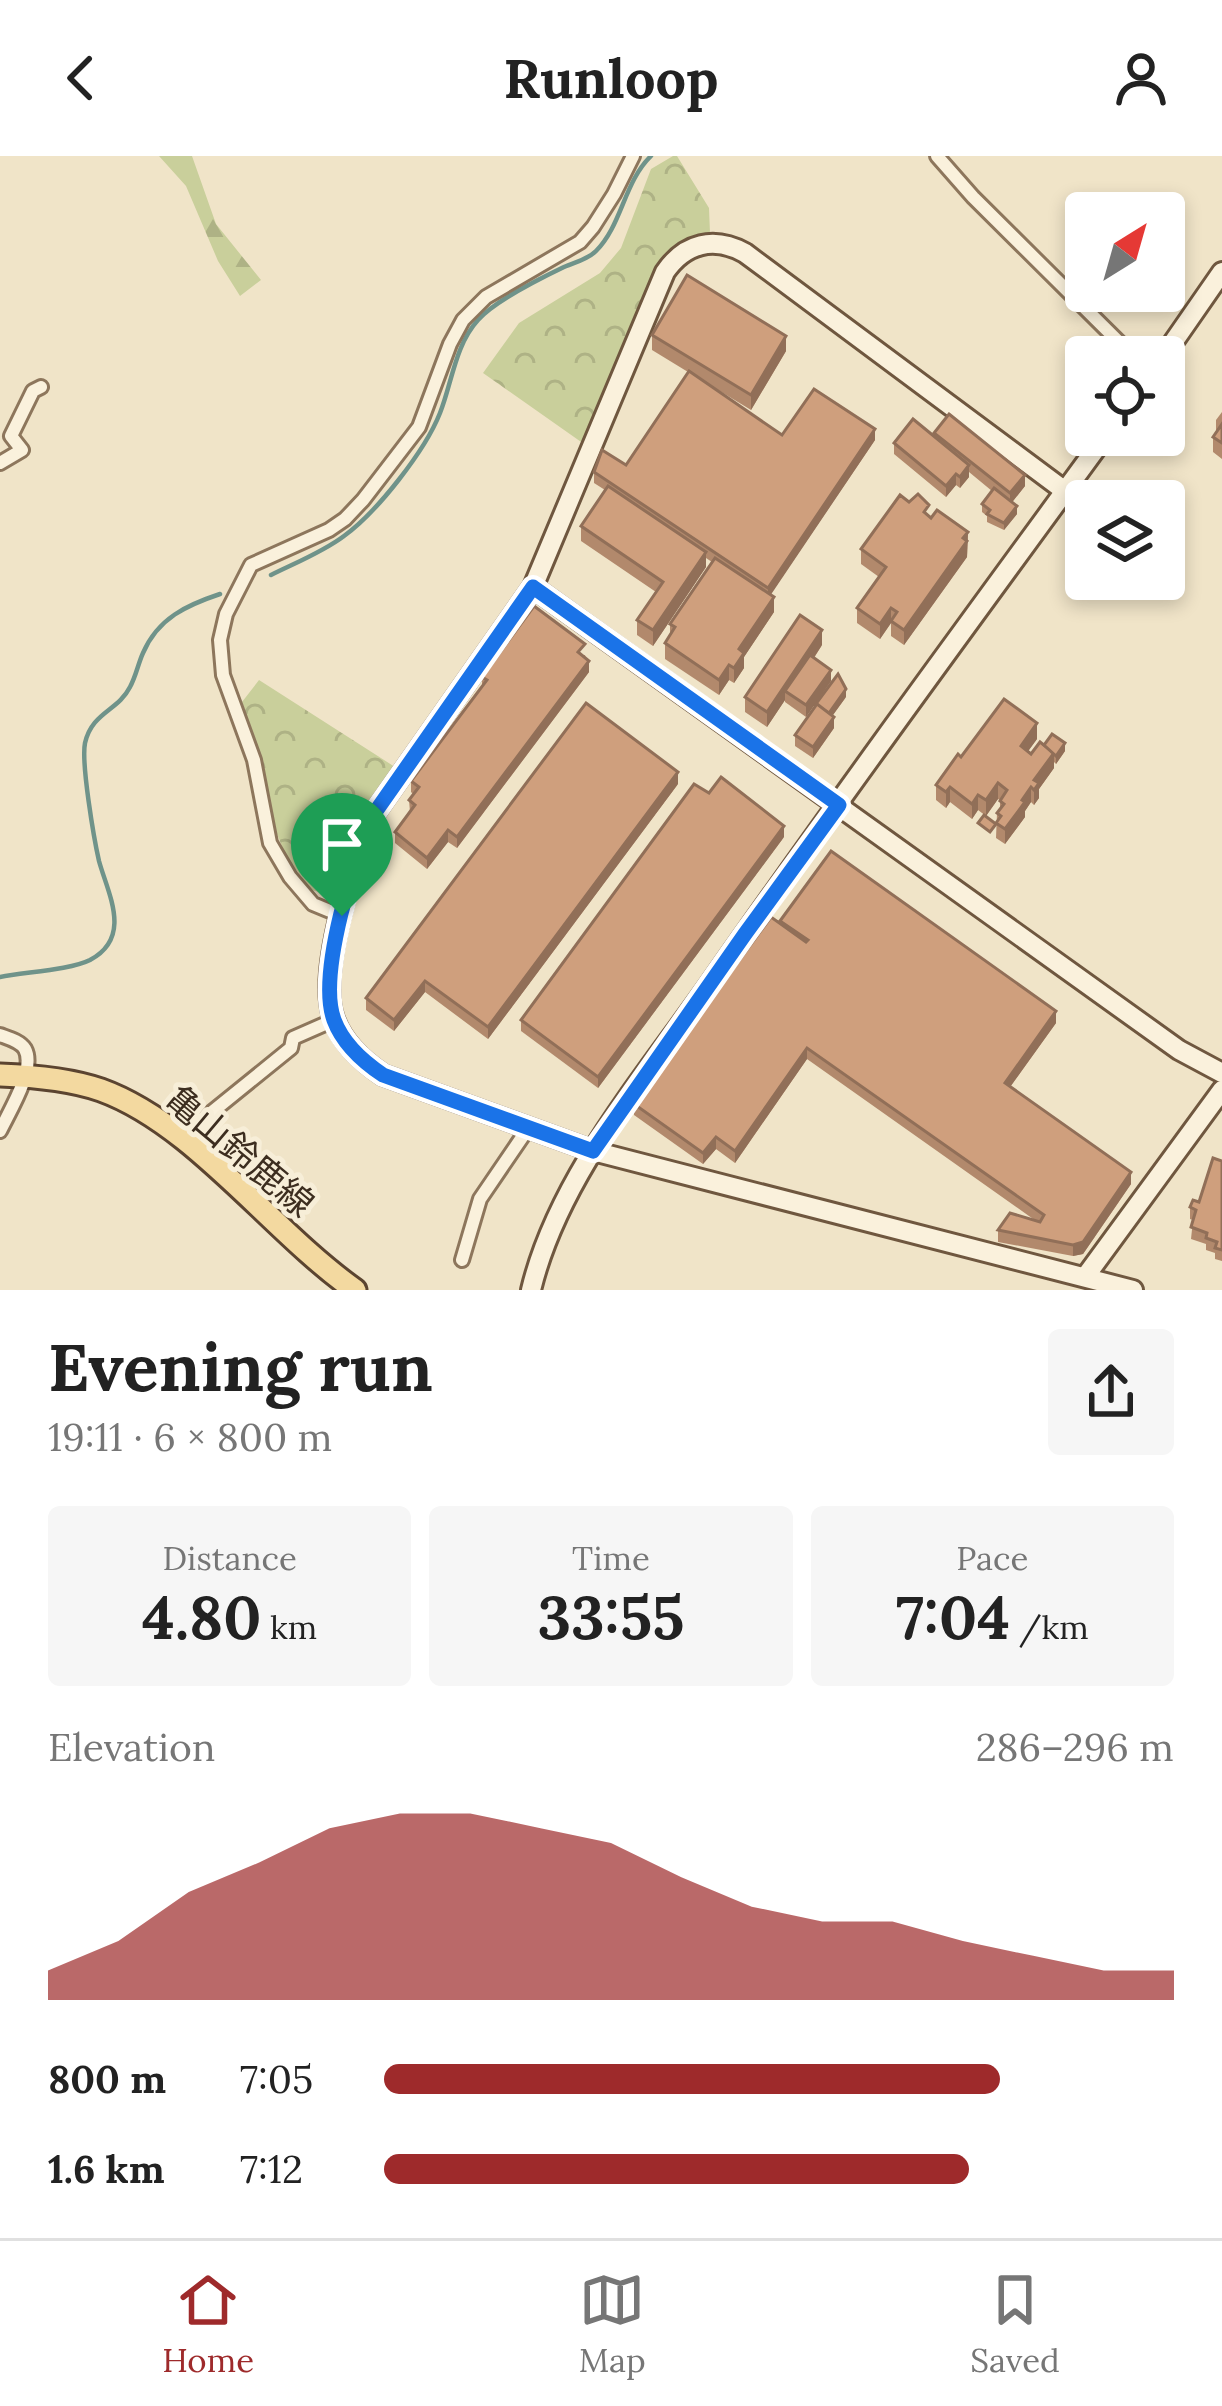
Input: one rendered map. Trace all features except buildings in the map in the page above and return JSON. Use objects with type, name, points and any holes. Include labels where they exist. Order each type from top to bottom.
[{"type":"main road","name":"亀山鈴鹿線","points":[[0,1075],[98,1089],[146,1111],[355,1290]]},
{"type":"street","points":[[342,916],[313,904],[290,877],[271,843],[254,760],[223,675],[220,640],[226,614],[251,565],[328,530],[363,500],[419,427],[463,320],[486,297],[580,242],[614,194],[633,156]]},
{"type":"street","points":[[937,156],[1113,336]]},
{"type":"street","points":[[531,1290],[552,1224],[593,1151],[1065,491],[745,253],[719,242],[685,251],[665,272],[533,587],[376,811],[361,840],[329,975],[328,1022],[358,1056],[383,1075],[593,1151],[1133,1290]]},
{"type":"street","points":[[1177,336],[1222,272]]},
{"type":"street","points":[[0,463],[22,450],[11,436],[33,391],[41,387]]},
{"type":"street","points":[[533,587],[1179,1050],[1222,1072]]},
{"type":"street","points":[[185,1140],[190,1129],[291,1048],[293,1038],[328,1022]]},
{"type":"street","points":[[0,1035],[20,1043],[27,1052],[26,1076],[0,1131]]},
{"type":"street","points":[[1085,1277],[1222,1090]]},
{"type":"street","points":[[462,1260],[480,1199],[529,1127]]},
{"type":"green space","points":[[159,156],[192,156],[216,224],[261,280],[240,296],[218,261],[186,186]]},
{"type":"green space","points":[[673,156],[709,208],[710,233],[682,243],[660,263],[584,444],[483,373],[519,323],[600,273],[621,248],[651,169]]},
{"type":"green space","points":[[259,680],[395,767],[352,839],[337,896],[311,890],[286,856],[277,834],[242,702]]},
{"type":"waterway","points":[[271,575],[336,542],[385,497],[433,428],[470,330],[518,290],[596,251],[651,156]]},
{"type":"waterway","points":[[0,977],[90,960],[111,939],[114,914],[86,783],[88,733],[125,695],[149,641],[165,622],[220,594]]},
{"type":"route","points":[[533,587],[839,805],[593,1151],[383,1075],[358,1056],[334,1020],[329,1000],[329,975],[342,916],[361,840],[376,811],[533,587]]}]
